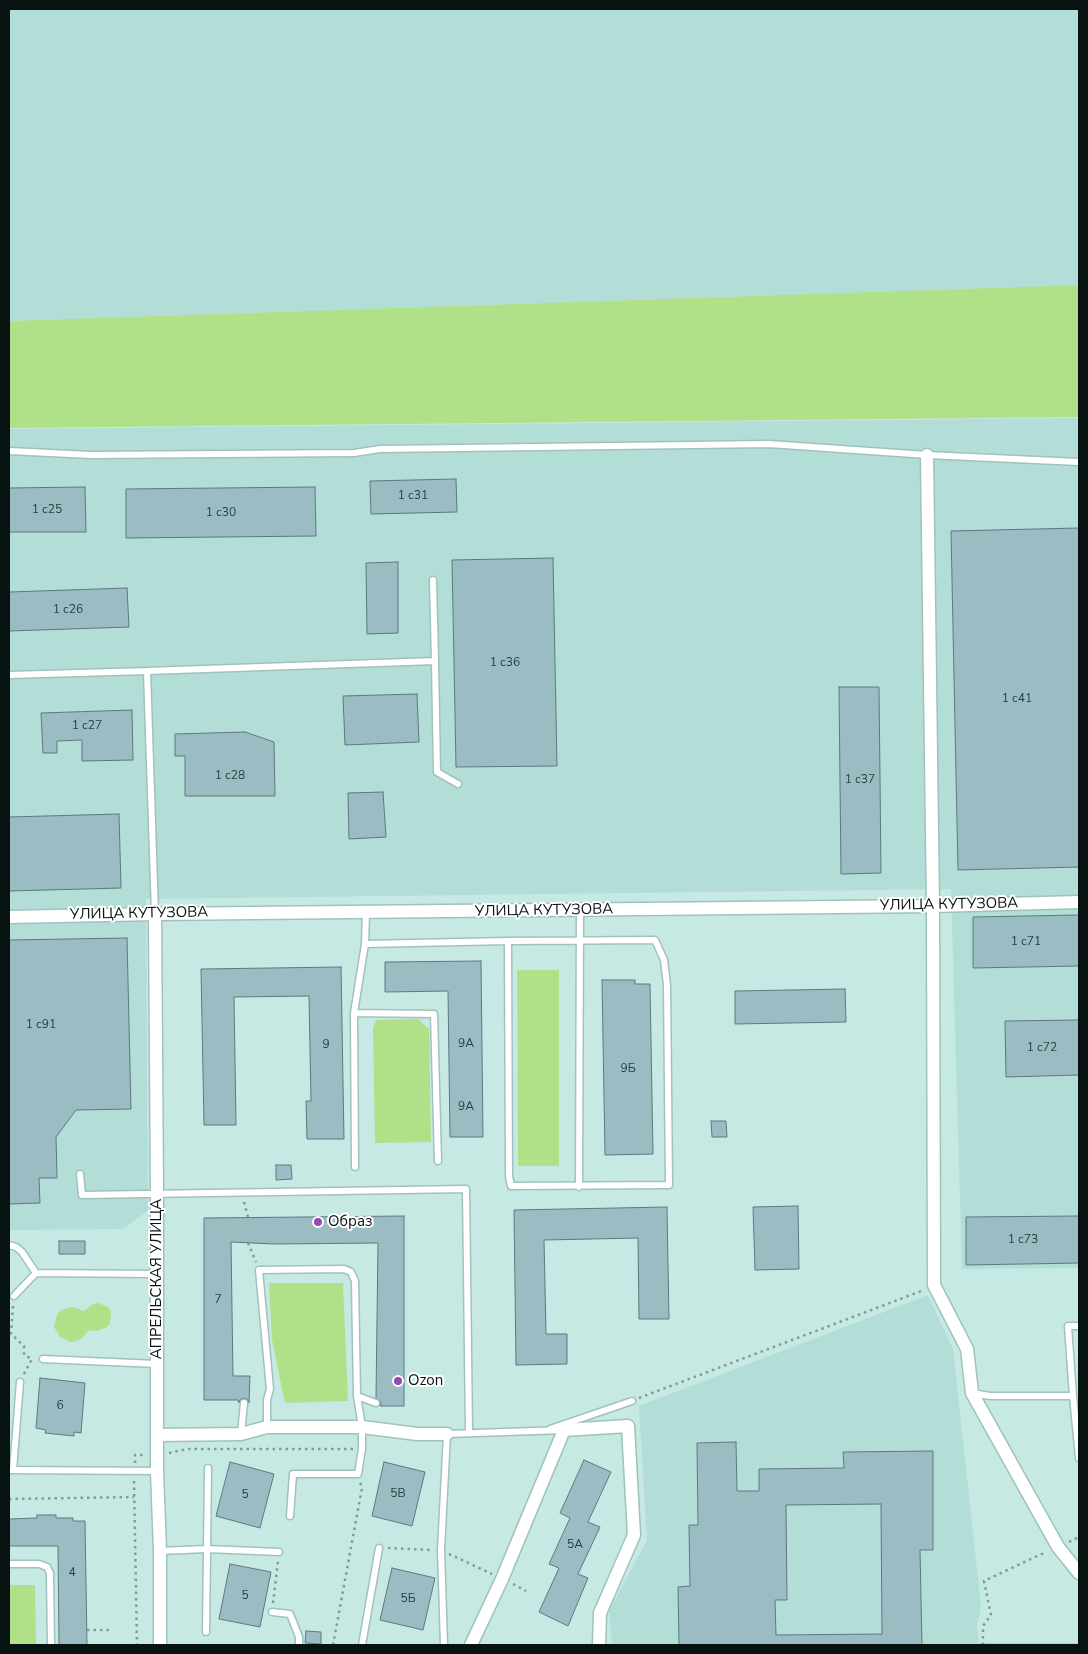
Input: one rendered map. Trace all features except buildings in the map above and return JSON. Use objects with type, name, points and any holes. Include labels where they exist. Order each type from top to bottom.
[{"type":"street","points":[[927,455],[933,906],[934,1285],[967,1349],[972,1393],[1058,1547],[1079,1573]]},
{"type":"street","name":"УЛИЦА КУТУЗОВА","points":[[9,916],[933,906],[1079,902]]},
{"type":"street","name":"АПРЕЛЬСКАЯ УЛИЦА","points":[[155,914],[157,1471],[160,1551],[160,1645]]},
{"type":"street","points":[[157,1435],[241,1434],[267,1426],[362,1427],[417,1434],[447,1434]]},
{"type":"street","points":[[471,1645],[502,1579],[564,1430],[628,1426],[634,1535],[600,1613],[600,1645]]},
{"type":"lane","points":[[9,451],[91,456],[354,453],[380,449],[769,444],[927,455],[1079,462]]},
{"type":"lane","points":[[433,580],[438,772],[458,784]]},
{"type":"lane","points":[[9,675],[435,661]]},
{"type":"lane","points":[[147,671],[155,914]]},
{"type":"lane","points":[[579,1187],[580,910]]},
{"type":"lane","points":[[355,1167],[354,1013],[365,944],[366,913]]},
{"type":"lane","points":[[365,944],[508,941],[580,940],[655,940],[664,960],[667,985],[669,1185],[510,1186],[508,941]]},
{"type":"lane","points":[[354,1013],[434,1014],[438,1161]]},
{"type":"lane","points":[[80,1174],[82,1195],[466,1189],[469,1433]]},
{"type":"lane","points":[[9,1245],[16,1247],[22,1252],[36,1273]]},
{"type":"lane","points":[[267,1426],[267,1400],[270,1389],[259,1270],[344,1270],[351,1272],[355,1281],[358,1396],[362,1427],[362,1449],[358,1474],[294,1474],[290,1516]]},
{"type":"lane","points":[[14,1296],[36,1273],[156,1274]]},
{"type":"lane","points":[[1079,1326],[1068,1326],[1079,1458]]},
{"type":"lane","points":[[44,1359],[157,1364]]},
{"type":"lane","points":[[20,1382],[11,1470],[157,1471]]},
{"type":"lane","points":[[972,1393],[990,1396],[1073,1396]]},
{"type":"lane","points":[[358,1396],[376,1403]]},
{"type":"lane","points":[[543,1431],[632,1401]]},
{"type":"lane","points":[[241,1434],[244,1403]]},
{"type":"lane","points":[[444,1645],[441,1550],[447,1434],[564,1430]]},
{"type":"lane","points":[[206,1632],[208,1468]]},
{"type":"lane","points":[[362,1645],[379,1548]]},
{"type":"lane","points":[[160,1551],[207,1549],[279,1552]]},
{"type":"lane","points":[[9,1564],[39,1564],[47,1567],[50,1573],[51,1645]]},
{"type":"lane","points":[[272,1612],[290,1614],[299,1637],[299,1645]]},
{"type":"path","points":[[242,1194],[248,1218]]},
{"type":"path","points":[[248,1243],[259,1270]]},
{"type":"path","points":[[632,1401],[934,1285]]},
{"type":"path","points":[[14,1296],[10,1334],[24,1346],[24,1355],[32,1359],[44,1359]]},
{"type":"path","points":[[20,1382],[32,1359]]},
{"type":"path","points":[[157,1455],[188,1449],[362,1449]]},
{"type":"path","points":[[135,1455],[137,1645]]},
{"type":"path","points":[[333,1645],[362,1488],[358,1474]]},
{"type":"path","points":[[9,1499],[134,1498]]},
{"type":"path","points":[[983,1645],[984,1626],[991,1615],[984,1581],[1079,1537]]},
{"type":"path","points":[[379,1548],[441,1550],[526,1591]]},
{"type":"path","points":[[272,1612],[279,1552]]},
{"type":"path","points":[[87,1630],[112,1630]]},
{"type":"shaded area","points":[[9,9],[1079,9],[1079,285],[9,321]]},
{"type":"shaded area","points":[[1079,418],[1079,1268],[962,1269],[951,889],[146,899],[148,1211],[123,1229],[9,1230],[9,429]]},
{"type":"shaded area","points":[[928,1295],[953,1349],[981,1606],[977,1627],[979,1645],[612,1645],[609,1611],[647,1540],[639,1406]]},
{"type":"green space","points":[[1079,285],[1079,417],[9,428],[9,321]]},
{"type":"green space","points":[[517,970],[559,970],[559,1166],[518,1166]]},
{"type":"green space","points":[[418,1019],[429,1029],[431,1142],[375,1143],[373,1028],[376,1020]]},
{"type":"green space","points":[[269,1283],[343,1283],[348,1401],[285,1403],[272,1340]]},
{"type":"green space","points":[[98,1303],[108,1307],[111,1312],[110,1323],[107,1327],[97,1331],[89,1330],[77,1341],[71,1342],[60,1337],[54,1327],[57,1315],[61,1310],[72,1307],[84,1311],[93,1304]]},
{"type":"green space","points":[[9,1585],[35,1585],[36,1645],[9,1645]]},
{"type":"green space","points":[[979,1643],[1079,1643],[1079,1645],[979,1645]]},
{"type":"place","name":"Образ","points":[[318,1222]]},
{"type":"place","name":"Ozon","points":[[398,1381]]}]
